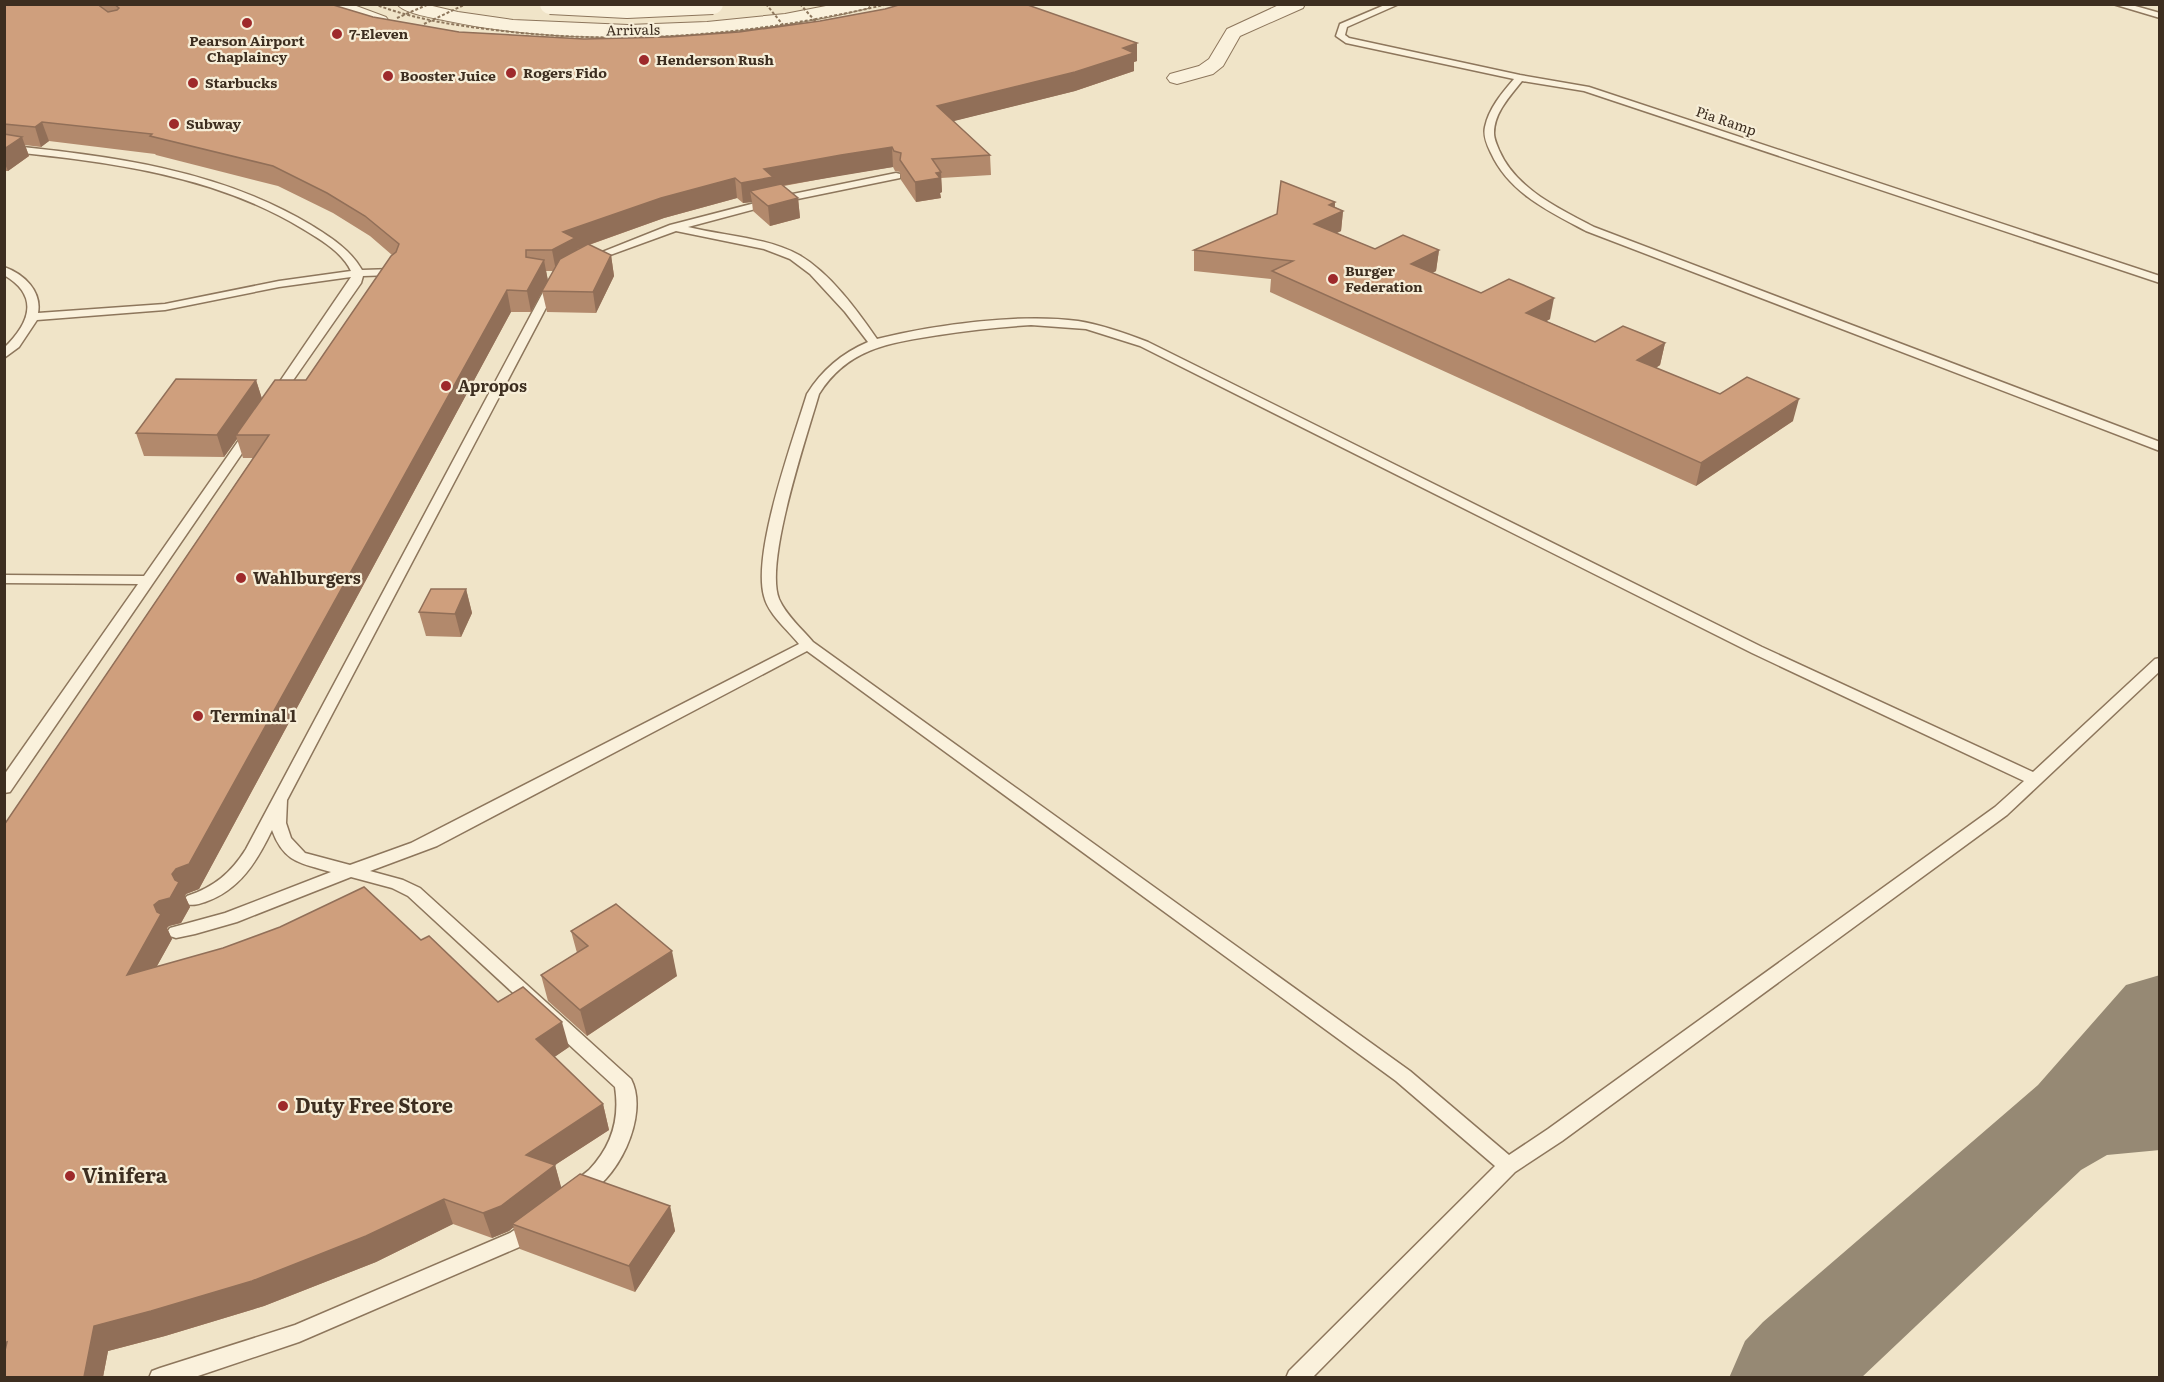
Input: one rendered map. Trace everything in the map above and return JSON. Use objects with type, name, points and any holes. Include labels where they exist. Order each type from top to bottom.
[{"type":"street","points":[[333,4],[403,13],[458,16],[509,24],[597,29],[735,24],[787,18],[857,4]]},
{"type":"street","points":[[429,4],[506,19],[597,25],[721,21],[833,4]]},
{"type":"street","points":[[531,4],[592,9],[681,8],[729,4]]},
{"type":"street","name":"Arrivals","points":[[550,4],[627,8],[713,4]]},
{"type":"street","points":[[639,4],[681,8]]},
{"type":"street","points":[[1177,78],[1206,70],[1216,62],[1233,33],[1297,4]]},
{"type":"street","name":"Arrivals","points":[[403,13],[502,24],[614,31],[675,29],[865,13]]},
{"type":"street","points":[[571,47],[637,47],[727,42],[804,32],[865,13]]},
{"type":"lane","name":"Pia Ramp","points":[[1395,4],[1343,26],[1340,36],[1346,40],[1520,78],[1586,89],[2160,280]]},
{"type":"lane","points":[[2117,4],[2160,15]]},
{"type":"lane","points":[[1520,78],[1495,111],[1489,135],[1498,163],[1515,182],[1543,203],[1590,229],[2160,447]]},
{"type":"lane","points":[[4,148],[125,164],[233,190],[274,207],[309,228],[353,261],[358,273],[355,283],[4,788]]},
{"type":"lane","points":[[193,900],[222,889],[244,866],[561,272],[674,227],[744,207],[896,176]]},
{"type":"lane","points":[[674,227],[700,235],[765,247],[795,257],[807,266],[864,327],[875,344]]},
{"type":"lane","points":[[4,270],[25,283],[32,294],[34,317],[23,337],[4,355]]},
{"type":"lane","points":[[34,317],[165,307],[279,284],[358,273],[394,272]]},
{"type":"lane","points":[[1508,1166],[1403,1076],[808,645],[771,597],[768,566],[813,394],[821,380],[833,368],[875,344],[951,329],[1034,322],[1065,322],[1115,332],[1154,349],[1757,650],[2034,779]]},
{"type":"lane","points":[[4,579],[147,580]]},
{"type":"lane","points":[[176,932],[204,927],[245,914],[351,871],[431,842],[808,645]]},
{"type":"lane","points":[[1297,1377],[1508,1166],[1555,1135],[2001,811],[2160,662]]},
{"type":"lane","points":[[279,800],[278,823],[281,832],[284,840],[300,857],[397,884],[414,892],[624,1084],[627,1108],[617,1148],[590,1183],[562,1204]]},
{"type":"lane","points":[[160,1377],[299,1333],[517,1239],[544,1218]]},
{"type":"path","points":[[403,13],[429,4]]},
{"type":"path","points":[[424,24],[466,4]]},
{"type":"path","points":[[766,4],[785,27]]},
{"type":"path","points":[[800,4],[816,22]]},
{"type":"path","points":[[499,35],[505,30]]},
{"type":"path","points":[[702,33],[703,37]]},
{"type":"building","name":"Terminal 1","points":[[4,4],[97,4],[108,12],[119,8],[114,4],[330,4],[373,17],[459,32],[584,39],[669,37],[739,32],[820,21],[902,4],[1025,4],[1137,43],[1123,48],[1134,53],[1075,72],[937,106],[990,155],[932,159],[941,172],[936,173],[940,178],[915,182],[900,160],[901,153],[894,151],[892,147],[841,155],[764,169],[773,177],[741,183],[735,178],[661,198],[563,232],[575,238],[552,250],[526,250],[526,257],[544,260],[527,291],[507,290],[189,864],[176,869],[172,874],[179,882],[170,898],[154,905],[157,912],[161,914],[127,975],[223,948],[280,927],[364,887],[421,940],[429,936],[498,1002],[523,987],[562,1022],[536,1039],[603,1104],[526,1155],[555,1165],[501,1206],[483,1213],[444,1199],[366,1236],[252,1281],[94,1326],[84,1377],[4,1377],[4,1355],[7,1342],[4,1343],[4,825],[269,435],[236,435],[275,380],[306,380],[396,252],[399,244],[365,216],[327,193],[273,166],[150,136],[152,134],[42,122],[35,127],[4,124]]},
{"type":"building","points":[[4,134],[22,137],[4,149]]},
{"type":"building","points":[[1281,181],[1335,202],[1329,205],[1343,211],[1314,224],[1375,249],[1403,235],[1439,250],[1411,264],[1481,293],[1509,279],[1554,298],[1526,313],[1595,342],[1623,326],[1665,343],[1637,360],[1720,394],[1747,377],[1799,399],[1701,463],[1272,271],[1293,261],[1194,250],[1277,214]]},
{"type":"building","points":[[781,184],[798,198],[768,206],[750,191]]},
{"type":"building","points":[[588,244],[611,255],[593,292],[542,291],[560,259]]},
{"type":"building","points":[[176,379],[256,380],[217,435],[136,433]]},
{"type":"building","points":[[431,589],[466,589],[455,614],[419,612]]},
{"type":"building","points":[[616,904],[672,951],[580,1010],[541,975],[588,946],[571,931]]},
{"type":"building","points":[[580,1174],[670,1206],[629,1266],[512,1224]]},
{"type":"taxiway","points":[[1786,1378],[1803,1358],[2074,1114],[2160,1011]]},
{"type":"taxiway","points":[[2046,1140],[2073,1125],[2100,1116],[2129,1111],[2160,1110]]},
{"type":"place","name":"Pearson Airport Chaplaincy","points":[[247,23]]},
{"type":"place","name":"7-Eleven","points":[[337,34]]},
{"type":"place","name":"Henderson Rush","points":[[644,60]]},
{"type":"place","name":"Rogers Fido","points":[[511,73]]},
{"type":"place","name":"Booster Juice","points":[[388,76]]},
{"type":"place","name":"Starbucks","points":[[193,83]]},
{"type":"place","name":"Subway","points":[[174,124]]},
{"type":"place","name":"Burger Federation","points":[[1333,279]]},
{"type":"place","name":"Apropos","points":[[446,386]]},
{"type":"place","name":"Wahlburgers","points":[[241,578]]},
{"type":"place","name":"Terminal 1","points":[[198,716]]},
{"type":"place","name":"Duty Free Store","points":[[283,1106]]},
{"type":"place","name":"Vinifera","points":[[70,1176]]}]
